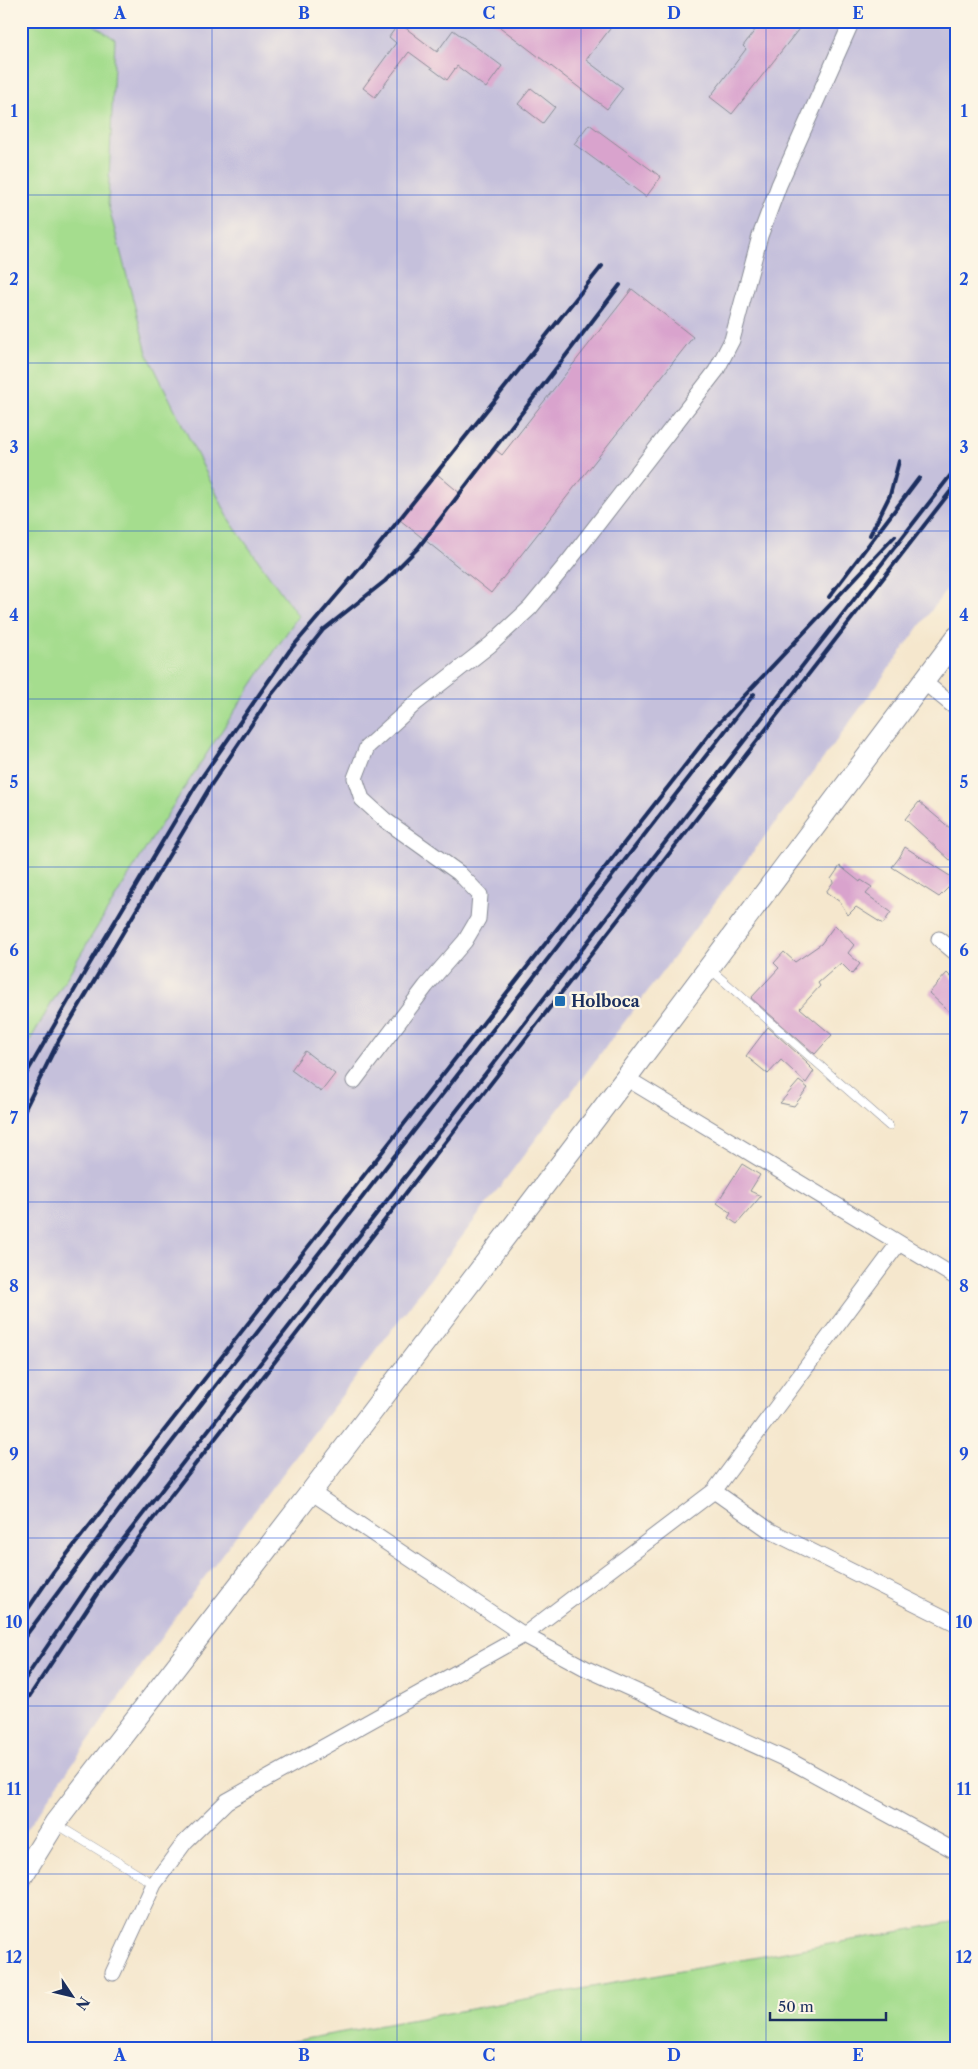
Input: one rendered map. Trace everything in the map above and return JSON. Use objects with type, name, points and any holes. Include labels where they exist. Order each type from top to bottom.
[{"type":"main road","points":[[21,1878],[55,1823],[311,1492],[626,1078],[957,637]]},
{"type":"street","points":[[354,1081],[426,986],[465,941],[478,919],[480,895],[459,873],[385,820],[362,799],[354,778],[367,747],[417,702],[490,645],[530,608],[716,371],[732,340],[760,236],[776,193],[852,21]]},
{"type":"street","points":[[924,682],[957,709]]},
{"type":"street","points":[[939,939],[957,954]]},
{"type":"street","points":[[626,1078],[957,1278]]},
{"type":"street","points":[[113,1973],[154,1884],[185,1842],[227,1801],[524,1635],[714,1491],[898,1244]]},
{"type":"street","points":[[714,1491],[768,1530],[957,1624]]},
{"type":"street","points":[[311,1492],[524,1635],[587,1668],[794,1763],[957,1852]]},
{"type":"lane","points":[[708,967],[889,1126]]},
{"type":"lane","points":[[55,1823],[154,1884]]},
{"type":"shaded area","points":[[88,21],[957,21],[957,575],[818,766],[191,1595],[21,1837],[21,1056],[70,970],[209,747],[298,616],[230,521],[147,353],[108,204],[115,39]]},
{"type":"green space","points":[[21,21],[88,21],[115,39],[108,204],[147,353],[230,521],[298,616],[155,833],[21,1056]]},
{"type":"green space","points":[[957,1921],[957,2048],[255,2048]]},
{"type":"building","points":[[492,21],[616,21],[586,60],[623,88],[607,109]]},
{"type":"building","points":[[762,21],[805,21],[732,114],[710,97],[746,49],[743,46]]},
{"type":"building","points":[[399,23],[437,52],[453,30],[502,66],[486,88],[457,66],[447,80],[409,52],[375,97],[363,88],[396,43],[389,37]]},
{"type":"building","points":[[531,88],[555,107],[543,123],[518,104]]},
{"type":"building","points":[[589,124],[661,177],[646,197],[574,144]]},
{"type":"building","points":[[632,289],[693,337],[491,593],[400,520],[437,474],[461,494],[496,450],[502,455]]},
{"type":"building","points":[[919,802],[957,834],[957,856],[950,860],[905,819]]},
{"type":"building","points":[[905,847],[956,880],[939,897],[892,867]]},
{"type":"building","points":[[840,866],[860,882],[861,880],[872,887],[866,894],[891,912],[883,924],[856,907],[848,915],[840,902],[826,892],[834,881],[831,879]]},
{"type":"building","points":[[835,925],[854,945],[848,953],[860,964],[852,974],[841,963],[818,983],[820,986],[800,1008],[832,1035],[815,1054],[751,998],[779,968],[774,963],[784,952],[795,962],[821,944]]},
{"type":"building","points":[[947,973],[957,983],[957,1019],[929,993]]},
{"type":"building","points":[[768,1027],[807,1062],[814,1071],[806,1083],[781,1060],[768,1074],[746,1056]]},
{"type":"building","points":[[305,1051],[335,1074],[321,1092],[291,1070]]},
{"type":"building","points":[[799,1081],[808,1088],[794,1106],[780,1103]]},
{"type":"building","points":[[742,1164],[760,1175],[750,1191],[761,1196],[737,1224],[728,1218],[731,1213],[717,1203]]},
{"type":"railway","points":[[21,1083],[195,787],[290,650],[366,561],[602,266]]},
{"type":"railway","points":[[21,1117],[59,1040],[211,785],[272,694],[323,630],[385,581],[418,548],[620,285]]},
{"type":"railway","points":[[870,535],[890,495],[899,461]]},
{"type":"railway","points":[[21,1685],[94,1577],[957,467]]},
{"type":"railway","points":[[829,597],[919,478]]},
{"type":"railway","points":[[21,1709],[103,1585],[159,1511],[957,483]]},
{"type":"railway","points":[[21,1619],[54,1571],[715,727],[895,536]]},
{"type":"railway","points":[[21,1642],[126,1501],[754,694]]},
{"type":"place","name":"Holboca","points":[[560,1001]]}]
